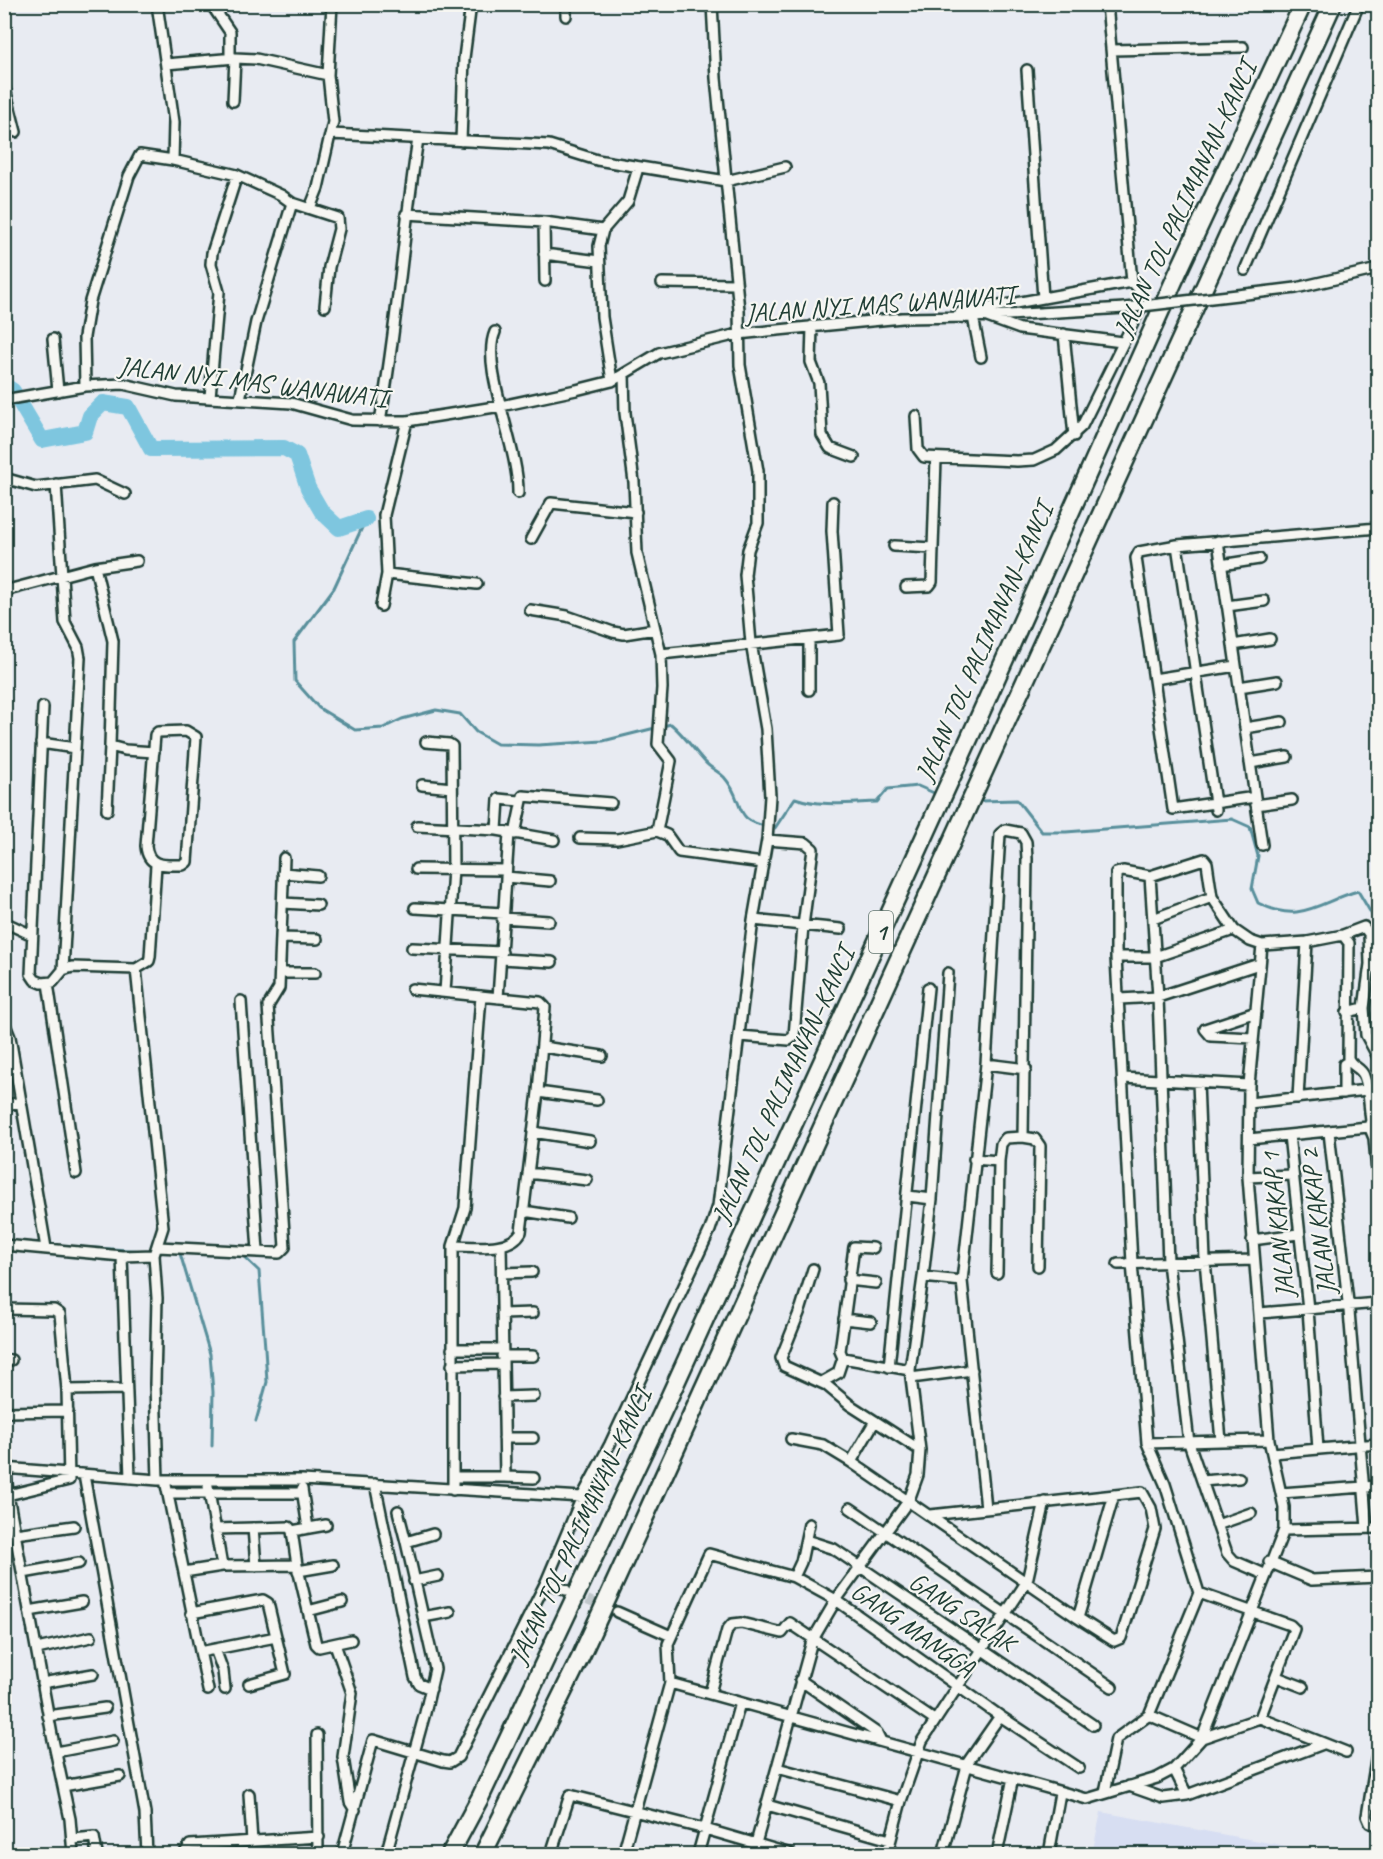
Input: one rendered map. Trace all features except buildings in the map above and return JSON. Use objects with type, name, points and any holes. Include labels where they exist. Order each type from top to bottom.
[{"type":"highway","name":"JALAN TOL PALIMANAN–KANCI","points":[[450,1854],[481,1796],[663,1411],[979,717],[1173,283],[1303,4]]},
{"type":"highway","name":"JALAN TOL PALIMANAN–KANCI","points":[[483,1854],[571,1677],[644,1519],[1333,4]]},
{"type":"street","points":[[157,4],[174,122],[172,160]]},
{"type":"street","points":[[211,4],[230,32],[233,58],[233,101]]},
{"type":"street","points":[[310,208],[333,122],[328,75],[332,4]]},
{"type":"street","points":[[461,141],[465,40],[471,4]]},
{"type":"street","points":[[566,4],[566,16]]},
{"type":"street","points":[[342,1854],[356,1810],[373,1740],[450,1762],[458,1757],[546,1582],[582,1497],[610,1444],[710,1230],[718,1206],[753,920],[769,818],[767,741],[751,643],[745,575],[748,550],[758,523],[758,471],[745,408],[712,4]]},
{"type":"street","points":[[916,416],[920,453],[924,458],[1034,460],[1048,455],[1074,436],[1082,426],[1143,299],[1139,288],[1132,282],[1107,4]]},
{"type":"street","points":[[1245,270],[1359,4]]},
{"type":"street","points":[[1112,50],[1242,47]]},
{"type":"street","points":[[166,64],[233,58],[256,59],[328,75]]},
{"type":"street","points":[[1026,70],[1043,298]]},
{"type":"street","points":[[4,85],[16,132]]},
{"type":"street","points":[[331,134],[549,145],[597,160],[726,181],[785,167]]},
{"type":"street","points":[[380,422],[393,340],[406,214],[418,139]]},
{"type":"street","points":[[85,387],[86,315],[129,176],[140,156],[172,160],[237,175],[281,195],[292,203],[334,216],[340,222],[329,267],[325,306]]},
{"type":"street","points":[[612,381],[602,317],[599,261],[603,230],[626,204],[638,168]]},
{"type":"street","points":[[210,397],[219,292],[211,264],[212,253],[237,175]]},
{"type":"street","points":[[240,399],[256,322],[292,203]]},
{"type":"street","points":[[406,214],[544,222],[603,230]]},
{"type":"street","points":[[544,222],[545,281]]},
{"type":"street","points":[[544,254],[599,261]]},
{"type":"street","name":"JALAN NYI MAS WANAWATI","points":[[6,399],[85,387],[123,384],[176,396],[291,403],[352,420],[406,421],[501,406],[612,381],[659,353],[738,334],[945,316],[973,317],[1125,308],[1296,288],[1378,269]]},
{"type":"street","points":[[945,316],[1132,282]]},
{"type":"street","points":[[662,283],[735,284]]},
{"type":"street","points":[[986,316],[1020,329],[1122,342]]},
{"type":"street","points":[[973,317],[981,357]]},
{"type":"street","points":[[812,326],[811,362],[819,383],[822,435],[830,448],[854,457]]},
{"type":"street","points":[[495,332],[490,353],[517,467],[518,493]]},
{"type":"street","points":[[1064,334],[1074,436]]},
{"type":"street","points":[[53,339],[58,391]]},
{"type":"street","points":[[624,374],[625,413],[636,512],[637,553],[661,654],[661,725],[658,744],[671,761],[657,831]]},
{"type":"street","points":[[381,606],[387,574],[384,514],[406,421]]},
{"type":"street","points":[[906,587],[929,586],[932,582],[936,459]]},
{"type":"street","points":[[4,478],[40,486],[95,480],[125,494]]},
{"type":"street","points":[[43,707],[31,974],[35,980],[48,983],[53,982],[63,970],[80,658],[78,647],[65,622],[56,484]]},
{"type":"street","points":[[661,654],[839,635],[832,531],[833,502]]},
{"type":"street","points":[[531,539],[551,503],[636,512]]},
{"type":"street","points":[[1292,800],[1173,809],[1136,558],[1142,550],[1177,545],[1378,528]]},
{"type":"street","points":[[1218,541],[1262,845]]},
{"type":"street","points":[[1177,545],[1215,806]]},
{"type":"street","points":[[894,546],[933,548]]},
{"type":"street","points":[[1221,565],[1259,559]]},
{"type":"street","points":[[4,591],[95,567],[137,561]]},
{"type":"street","points":[[95,567],[113,641],[107,810]]},
{"type":"street","points":[[387,574],[477,585]]},
{"type":"street","points":[[1227,606],[1264,601]]},
{"type":"street","points":[[530,610],[567,616],[624,634],[655,629]]},
{"type":"street","points":[[809,639],[809,690]]},
{"type":"street","points":[[1233,645],[1270,639]]},
{"type":"street","points":[[1154,679],[1236,666]]},
{"type":"street","points":[[1239,687],[1276,681]]},
{"type":"street","points":[[1245,728],[1282,722]]},
{"type":"street","points":[[186,731],[196,737],[187,862],[183,865],[156,865],[149,858],[146,846],[155,735],[158,732],[186,731]]},
{"type":"street","points":[[426,742],[452,746],[453,869],[445,992]]},
{"type":"street","points":[[41,743],[75,748]]},
{"type":"street","points":[[110,746],[125,750],[154,752]]},
{"type":"street","points":[[1250,763],[1287,757]]},
{"type":"street","points":[[422,785],[452,788]]},
{"type":"street","points":[[498,998],[506,874],[512,833],[520,801],[526,795],[611,803]]},
{"type":"street","points":[[497,830],[499,799],[520,801]]},
{"type":"street","points":[[417,826],[497,830],[554,840]]},
{"type":"street","points":[[986,1508],[962,1281],[986,1064],[1000,834],[1005,830],[1021,833],[1026,842],[1026,1069],[1023,1137]]},
{"type":"street","points":[[580,838],[617,839],[662,831],[672,839],[674,848],[679,852],[763,863]]},
{"type":"street","points":[[739,1036],[793,1038],[812,846],[767,837]]},
{"type":"street","points":[[4,1245],[122,1256],[156,1251],[279,1253],[285,1247],[268,1005],[279,988],[284,858]]},
{"type":"street","points":[[1105,1792],[1116,1738],[1149,1715],[1199,1593],[1164,1484],[1147,1443],[1132,1263],[1116,957],[1116,873],[1123,871],[1150,876],[1204,859],[1207,863],[1212,897],[1234,930],[1250,941],[1262,945],[1307,942],[1343,935],[1360,927],[1368,930],[1374,967],[1364,1008],[1364,1027],[1378,1056]]},
{"type":"street","points":[[63,970],[72,968],[136,969],[146,964],[150,957],[156,865]]},
{"type":"street","points":[[416,869],[453,869],[550,881]]},
{"type":"street","points":[[284,873],[318,876]]},
{"type":"street","points":[[1150,876],[1158,997],[1168,1262],[1189,1443],[1227,1553],[1234,1561],[1264,1574]]},
{"type":"street","points":[[1153,919],[1212,897]]},
{"type":"street","points":[[283,903],[318,905]]},
{"type":"street","points":[[415,908],[451,909],[549,921]]},
{"type":"street","points":[[753,920],[841,929]]},
{"type":"street","points":[[4,922],[32,935]]},
{"type":"street","points":[[1116,957],[1155,957],[1234,930]]},
{"type":"street","points":[[1343,935],[1349,943],[1347,1012],[1349,1061],[1363,1072],[1371,1121],[1374,1126],[1378,1184]]},
{"type":"street","points":[[281,938],[318,939]]},
{"type":"street","points":[[1298,1098],[1307,942]]},
{"type":"street","points":[[670,1683],[1083,1799],[1129,1786],[1174,1769],[1202,1738],[1264,1574],[1284,1530],[1281,1493],[1269,1440],[1248,1177],[1249,1085],[1262,945]]},
{"type":"street","points":[[412,948],[448,949],[552,962]]},
{"type":"street","points":[[1119,999],[1158,997],[1259,964]]},
{"type":"street","points":[[136,969],[164,1227],[156,1251],[155,1384],[161,1480],[168,1493],[208,1690]]},
{"type":"street","points":[[280,974],[315,973]]},
{"type":"street","points":[[753,1854],[813,1638],[836,1600],[909,1500],[918,1475],[920,1450],[911,1374],[932,1199],[948,973]]},
{"type":"street","points":[[48,983],[76,1173]]},
{"type":"street","points":[[889,1366],[928,987]]},
{"type":"street","points":[[412,988],[544,1004],[543,1047],[524,1211],[519,1236],[501,1245],[453,1246]]},
{"type":"street","points":[[453,1490],[453,1246],[465,1209],[481,996]]},
{"type":"street","points":[[241,1001],[258,1251]]},
{"type":"street","points":[[1347,1012],[1364,1008]]},
{"type":"street","points":[[1253,1038],[1210,1036],[1205,1029],[1256,1012]]},
{"type":"street","points":[[4,1023],[21,1102],[46,1248]]},
{"type":"street","points":[[924,1028],[943,1030]]},
{"type":"street","points":[[543,1047],[602,1056]]},
{"type":"street","points":[[4,1069],[11,1061]]},
{"type":"street","points":[[1344,1093],[1344,1064],[1349,1061]]},
{"type":"street","points":[[986,1064],[1026,1069]]},
{"type":"street","points":[[1123,1078],[1249,1085]]},
{"type":"street","points":[[1198,1082],[1205,1260],[1221,1441]]},
{"type":"street","points":[[1249,1103],[1367,1090]]},
{"type":"street","points":[[538,1092],[597,1100]]},
{"type":"street","points":[[4,1106],[21,1102]]},
{"type":"street","points":[[1249,1139],[1374,1126]]},
{"type":"street","points":[[533,1132],[590,1141]]},
{"type":"street","name":"JALAN KAKAP 2","points":[[1329,1132],[1349,1306],[1367,1528]]},
{"type":"street","name":"JALAN KAKAP 1","points":[[1289,1135],[1308,1309],[1318,1449]]},
{"type":"street","points":[[997,1273],[999,1161],[1003,1140],[1023,1137],[1035,1139],[1040,1146],[1038,1266]]},
{"type":"street","points":[[974,1159],[999,1161]]},
{"type":"street","points":[[528,1173],[587,1180]]},
{"type":"street","points":[[1248,1177],[1292,1175]]},
{"type":"street","points":[[908,1196],[932,1199]]},
{"type":"street","points":[[524,1211],[568,1218]]},
{"type":"street","points":[[1252,1240],[1298,1234]]},
{"type":"street","points":[[501,1245],[505,1477]]},
{"type":"street","points":[[822,1382],[838,1373],[843,1358],[840,1351],[854,1247],[873,1248]]},
{"type":"street","points":[[122,1256],[130,1478]]},
{"type":"street","points":[[1118,1264],[1253,1260]]},
{"type":"street","points":[[813,1269],[801,1308],[781,1358],[784,1366],[822,1382],[875,1421],[920,1450]]},
{"type":"street","points":[[502,1273],[532,1272]]},
{"type":"street","points":[[923,1277],[962,1281]]},
{"type":"street","points":[[849,1280],[876,1283]]},
{"type":"street","points":[[1260,1313],[1378,1303]]},
{"type":"street","points":[[4,1309],[54,1310],[60,1314],[68,1411],[69,1480],[64,1484],[8,1495]]},
{"type":"street","points":[[502,1314],[534,1313]]},
{"type":"street","points":[[844,1319],[871,1322]]},
{"type":"street","points":[[452,1349],[502,1356],[533,1356]]},
{"type":"street","points":[[452,1365],[502,1356]]},
{"type":"street","points":[[843,1358],[889,1366],[911,1374],[972,1370]]},
{"type":"street","points":[[67,1390],[125,1389]]},
{"type":"street","points":[[503,1397],[534,1396]]},
{"type":"street","points":[[4,1412],[68,1411]]},
{"type":"street","points":[[851,1462],[875,1421]]},
{"type":"street","points":[[504,1438],[533,1438]]},
{"type":"street","points":[[791,1439],[822,1445],[851,1462],[1078,1618],[1114,1641],[1120,1638],[1154,1535],[1155,1523],[1143,1492],[930,1515]]},
{"type":"street","points":[[1147,1443],[1269,1440]]},
{"type":"street","points":[[1272,1453],[1378,1443]]},
{"type":"street","points":[[73,1854],[73,1839],[48,1716],[5,1468],[161,1480],[302,1480],[582,1497]]},
{"type":"street","points":[[84,1475],[145,1814],[147,1854]]},
{"type":"street","points":[[454,1478],[534,1478]]},
{"type":"street","points":[[1202,1481],[1239,1478]]},
{"type":"street","points":[[208,1480],[214,1529],[222,1566]]},
{"type":"street","points":[[302,1480],[308,1528]]},
{"type":"street","points":[[375,1484],[416,1680],[431,1689]]},
{"type":"street","points":[[1281,1493],[1378,1486]]},
{"type":"street","points":[[168,1493],[208,1491],[302,1493]]},
{"type":"street","points":[[1078,1618],[1114,1495]]},
{"type":"street","points":[[887,1854],[901,1801],[918,1751],[934,1720],[1027,1581],[1045,1502]]},
{"type":"street","points":[[850,1508],[1112,1687]]},
{"type":"street","points":[[386,1854],[435,1669],[398,1510]]},
{"type":"street","points":[[1217,1525],[1251,1513]]},
{"type":"street","points":[[794,1577],[809,1524]]},
{"type":"street","points":[[292,1531],[326,1525]]},
{"type":"street","points":[[15,1534],[74,1526]]},
{"type":"street","points":[[214,1529],[289,1527],[292,1531],[298,1568],[316,1644],[319,1647],[351,1640]]},
{"type":"street","points":[[253,1528],[256,1566]]},
{"type":"street","points":[[1284,1530],[1378,1528]]},
{"type":"street","points":[[406,1542],[433,1534]]},
{"type":"street","name":"GANG SALAK","points":[[806,1540],[828,1545],[1093,1725]]},
{"type":"street","name":"GANG MANGGA","points":[[670,1636],[709,1554],[794,1577],[836,1600],[1000,1716],[1079,1768]]},
{"type":"street","points":[[1269,1562],[1312,1580],[1378,1577]]},
{"type":"street","points":[[23,1573],[79,1563]]},
{"type":"street","points":[[184,1572],[222,1566],[298,1568],[333,1565]]},
{"type":"street","points":[[393,1578],[438,1576]]},
{"type":"street","points":[[546,1582],[566,1590]]},
{"type":"street","points":[[1199,1593],[1290,1624],[1294,1629],[1260,1718]]},
{"type":"street","points":[[191,1613],[263,1600],[268,1603],[285,1674],[249,1684]]},
{"type":"street","points":[[29,1611],[82,1602]]},
{"type":"street","points":[[308,1611],[342,1602]]},
{"type":"street","points":[[423,1617],[450,1612]]},
{"type":"street","points":[[617,1612],[670,1636],[668,1651],[670,1683],[623,1854]]},
{"type":"street","points":[[710,1693],[727,1630],[732,1624],[741,1623],[782,1633],[790,1623],[934,1720]]},
{"type":"street","points":[[37,1649],[91,1636]]},
{"type":"street","points":[[200,1652],[276,1637]]},
{"type":"street","points":[[335,1644],[352,1694],[343,1756],[350,1802],[356,1810]]},
{"type":"street","points":[[214,1649],[223,1671],[225,1689]]},
{"type":"street","points":[[42,1683],[93,1674]]},
{"type":"street","points":[[1277,1677],[1303,1687]]},
{"type":"street","points":[[800,1680],[877,1733],[881,1741]]},
{"type":"street","points":[[698,1854],[740,1703]]},
{"type":"street","points":[[48,1716],[105,1708]]},
{"type":"street","points":[[1149,1715],[1202,1738],[1260,1718],[1346,1752]]},
{"type":"street","points":[[943,1854],[966,1766],[1000,1716]]},
{"type":"street","points":[[317,1735],[318,1854]]},
{"type":"street","points":[[56,1752],[113,1741]]},
{"type":"street","points":[[1129,1786],[1163,1798],[1187,1796],[1323,1744]]},
{"type":"street","points":[[1378,1748],[1376,1777],[1367,1816],[1370,1823],[1378,1825]]},
{"type":"street","points":[[777,1768],[901,1801]]},
{"type":"street","points":[[1174,1769],[1187,1796]]},
{"type":"street","points":[[63,1786],[120,1776]]},
{"type":"street","points":[[997,1854],[1013,1778]]},
{"type":"street","points":[[1049,1854],[1060,1793]]},
{"type":"street","points":[[249,1794],[252,1842]]},
{"type":"street","points":[[551,1854],[570,1795],[705,1829],[791,1854]]},
{"type":"street","points":[[767,1805],[891,1840]]},
{"type":"street","points":[[73,1839],[94,1837],[97,1854]]},
{"type":"street","points":[[184,1854],[190,1845],[319,1837]]},
{"type":"shaded area","points":[[1101,1812],[1330,1854],[1092,1854]]},
{"type":"waterway","points":[[4,385],[13,391],[42,440],[85,432],[90,416],[103,403],[128,407],[151,449],[284,448],[297,455],[308,488],[322,512],[339,528],[366,519]]},
{"type":"waterway","points":[[366,519],[334,588],[294,642],[295,681],[319,708],[355,730],[383,728],[402,719],[436,710],[460,714],[476,732],[497,744],[538,745],[603,741],[671,724],[707,764],[724,777],[745,816],[760,825],[775,828],[795,798],[805,801],[846,804],[877,802],[888,789],[918,786],[934,793]]},
{"type":"waterway","points":[[980,801],[1017,800],[1042,832],[1232,819],[1250,827],[1258,856],[1252,889],[1258,903],[1286,912],[1298,912],[1358,891],[1378,925]]},
{"type":"waterway","points":[[60,1246],[146,1251]]},
{"type":"waterway","points":[[179,1250],[210,1354],[213,1392],[212,1446]]},
{"type":"waterway","points":[[242,1255],[259,1271],[267,1382],[256,1421]]},
{"type":"tunnel","points":[[575,1594],[606,1608]]}]
